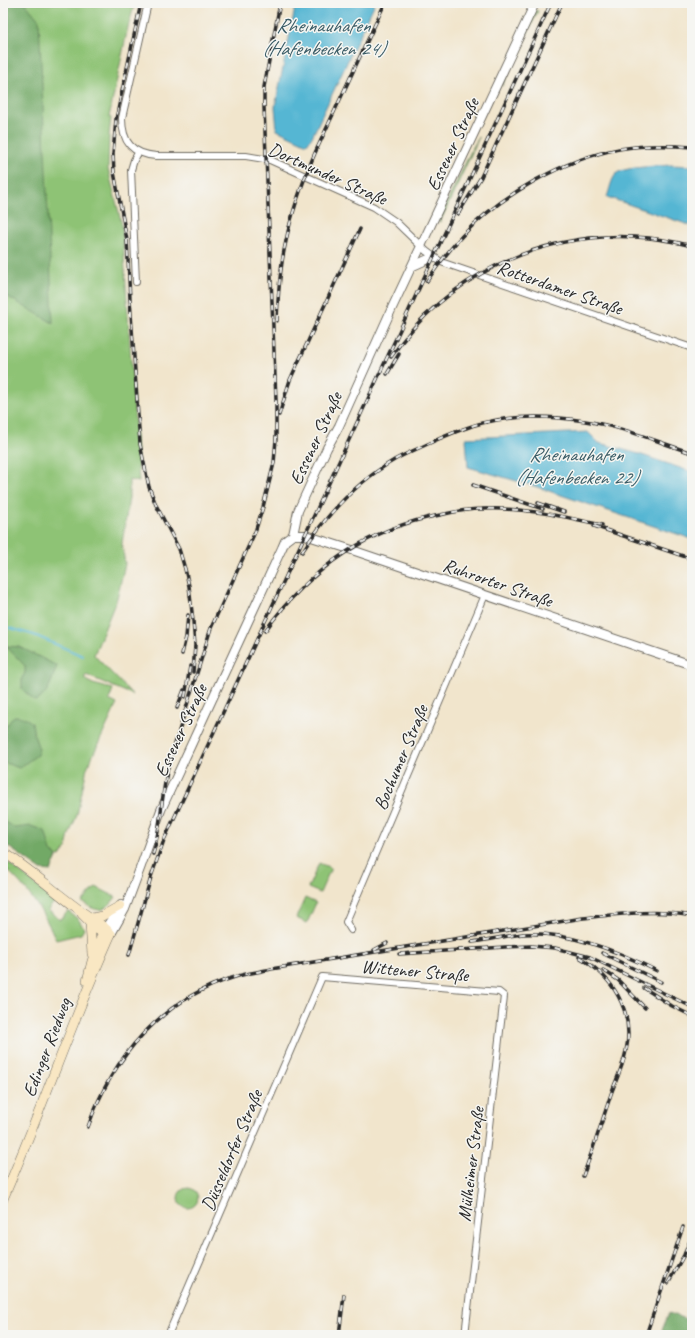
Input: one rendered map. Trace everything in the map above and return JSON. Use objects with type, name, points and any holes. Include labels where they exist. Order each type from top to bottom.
[{"type":"main road","points":[[3,852],[16,860],[78,910],[107,931]]},
{"type":"main road","points":[[92,920],[120,906]]},
{"type":"main road","points":[[92,920],[92,961]]},
{"type":"main road","name":"Edinger Riedweg","points":[[84,996],[92,961],[107,931]]},
{"type":"main road","name":"Edinger Riedweg","points":[[3,1199],[72,1029],[107,931]]},
{"type":"street","points":[[136,282],[131,182],[134,160],[138,153],[124,138],[122,118],[148,3]]},
{"type":"street","name":"Essener Straße","points":[[107,931],[125,909],[161,810],[271,575],[285,541],[293,535],[298,511],[327,448],[339,426],[535,3]]},
{"type":"street","name":"Dortmunder Straße","points":[[138,153],[156,156],[246,156],[270,160],[374,207],[396,222],[422,247]]},
{"type":"street","name":"Rotterdamer Straße","points":[[422,247],[441,262],[692,348]]},
{"type":"street","points":[[413,266],[433,257]]},
{"type":"street","name":"Ruhrorter Straße","points":[[293,535],[301,534],[308,536],[692,665]]},
{"type":"street","name":"Bochumer Straße","points":[[351,930],[346,922],[485,595]]},
{"type":"street","name":"Essener Straße","points":[[107,931],[120,906],[132,888]]},
{"type":"street","name":"Wittener Straße","points":[[322,977],[499,992],[504,996]]},
{"type":"street","name":"Düsseldorfer Straße","points":[[168,1335],[322,977]]},
{"type":"street","name":"Mülheimer Straße","points":[[465,1335],[504,996]]},
{"type":"green space","points":[[3,3],[135,3],[128,27],[109,117],[111,118],[108,169],[122,225],[139,482],[129,480],[129,498],[122,544],[125,564],[117,598],[94,655],[133,695],[86,675],[84,679],[93,684],[113,689],[109,700],[117,704],[87,768],[77,815],[69,835],[66,848],[60,856],[57,857],[54,853],[3,834]]},
{"type":"green space","points":[[3,3],[25,3],[39,20],[53,323],[3,294]]},
{"type":"green space","points":[[536,10],[538,11],[502,86],[502,82]]},
{"type":"green space","points":[[479,137],[440,222],[438,221]]},
{"type":"green space","points":[[6,646],[20,647],[57,666],[47,691],[40,699],[35,701],[22,689],[22,678],[25,673],[25,666]]},
{"type":"green space","points":[[14,716],[19,716],[32,723],[39,749],[37,755],[19,768],[3,762],[3,730]]},
{"type":"green space","points":[[3,820],[15,828],[31,826],[45,831],[51,851],[57,857],[51,871],[41,870],[3,843]]},
{"type":"green space","points":[[3,859],[55,901],[48,910],[60,920],[68,911],[79,920],[84,929],[81,934],[56,940],[46,919],[34,900],[3,866]]},
{"type":"green space","points":[[319,863],[331,868],[320,893],[308,888]]},
{"type":"green space","points":[[96,887],[116,897],[104,909],[100,910],[92,908],[82,902]]},
{"type":"green space","points":[[305,898],[316,903],[307,923],[296,918]]},
{"type":"green space","points":[[188,1188],[195,1191],[198,1198],[195,1205],[188,1208],[181,1205],[178,1198],[181,1191]]},
{"type":"green space","points":[[669,1313],[692,1321],[692,1335],[660,1335]]},
{"type":"water","name":"Rheinauhafen (Hafenbecken 24)","points":[[296,3],[375,3],[312,137],[307,144],[277,130],[275,107]]},
{"type":"water","points":[[671,165],[692,166],[692,226],[607,197],[615,175],[621,171],[634,168]]},
{"type":"water","name":"Rheinauhafen (Hafenbecken 22)","points":[[588,432],[599,443],[639,454],[692,472],[692,539],[534,486],[468,467],[466,438]]},
{"type":"waterway","points":[[3,626],[34,635],[83,656]]},
{"type":"railway","points":[[141,3],[116,119],[113,154],[114,172],[127,240],[140,444],[149,487],[156,505],[179,549],[189,586],[195,645],[193,672]]},
{"type":"railway","points":[[153,854],[169,763],[211,628],[255,532],[274,463],[276,439],[276,400],[264,87],[280,3]]},
{"type":"railway","points":[[277,321],[282,261],[288,230],[298,196],[315,153],[385,3]]},
{"type":"railway","points":[[129,955],[151,877],[164,840],[551,3]]},
{"type":"railway","points":[[458,214],[481,177],[562,3]]},
{"type":"railway","points":[[427,281],[439,263],[462,236],[478,221],[514,193],[555,170],[598,154],[619,149],[656,146],[692,147]]},
{"type":"railway","points":[[279,415],[290,380],[360,229]]},
{"type":"railway","points":[[391,357],[413,329],[438,304],[467,283],[497,265],[530,252],[564,242],[599,237],[650,238],[692,246]]},
{"type":"railway","points":[[387,374],[399,354]]},
{"type":"railway","points":[[302,552],[332,512],[356,488],[382,468],[401,456],[434,441],[482,423],[495,420],[534,417],[585,421],[625,430],[692,453]]},
{"type":"railway","points":[[473,485],[543,509]]},
{"type":"railway","points":[[538,503],[564,512]]},
{"type":"railway","points":[[265,631],[300,589],[320,571],[341,555],[387,530],[445,514],[477,509],[512,509],[572,518],[602,525]]},
{"type":"railway","points":[[594,526],[692,559]]},
{"type":"railway","points":[[182,654],[186,637],[188,615]]},
{"type":"railway","points":[[185,697],[190,666]]},
{"type":"railway","points":[[177,708],[184,690]]},
{"type":"railway","points":[[88,1127],[98,1101],[111,1077],[143,1034],[163,1016],[185,1000],[209,987],[235,977],[271,969],[583,918],[651,913],[692,916]]},
{"type":"railway","points":[[472,942],[523,934],[557,936],[592,944],[626,956],[657,971]]},
{"type":"railway","points":[[374,950],[387,943]]},
{"type":"railway","points":[[399,954],[505,947],[531,946],[555,948],[590,957],[692,1007]]},
{"type":"railway","points":[[602,953],[661,982]]},
{"type":"railway","points":[[579,957],[602,974],[618,996],[624,1009],[628,1036],[623,1062],[583,1176]]},
{"type":"railway","points":[[603,970],[618,980],[645,1008]]},
{"type":"railway","points":[[644,988],[672,1006],[692,1016]]},
{"type":"railway","points":[[646,1335],[683,1227]]},
{"type":"railway","points":[[668,1283],[684,1255],[692,1236]]},
{"type":"railway","points":[[339,1335],[344,1295]]}]
